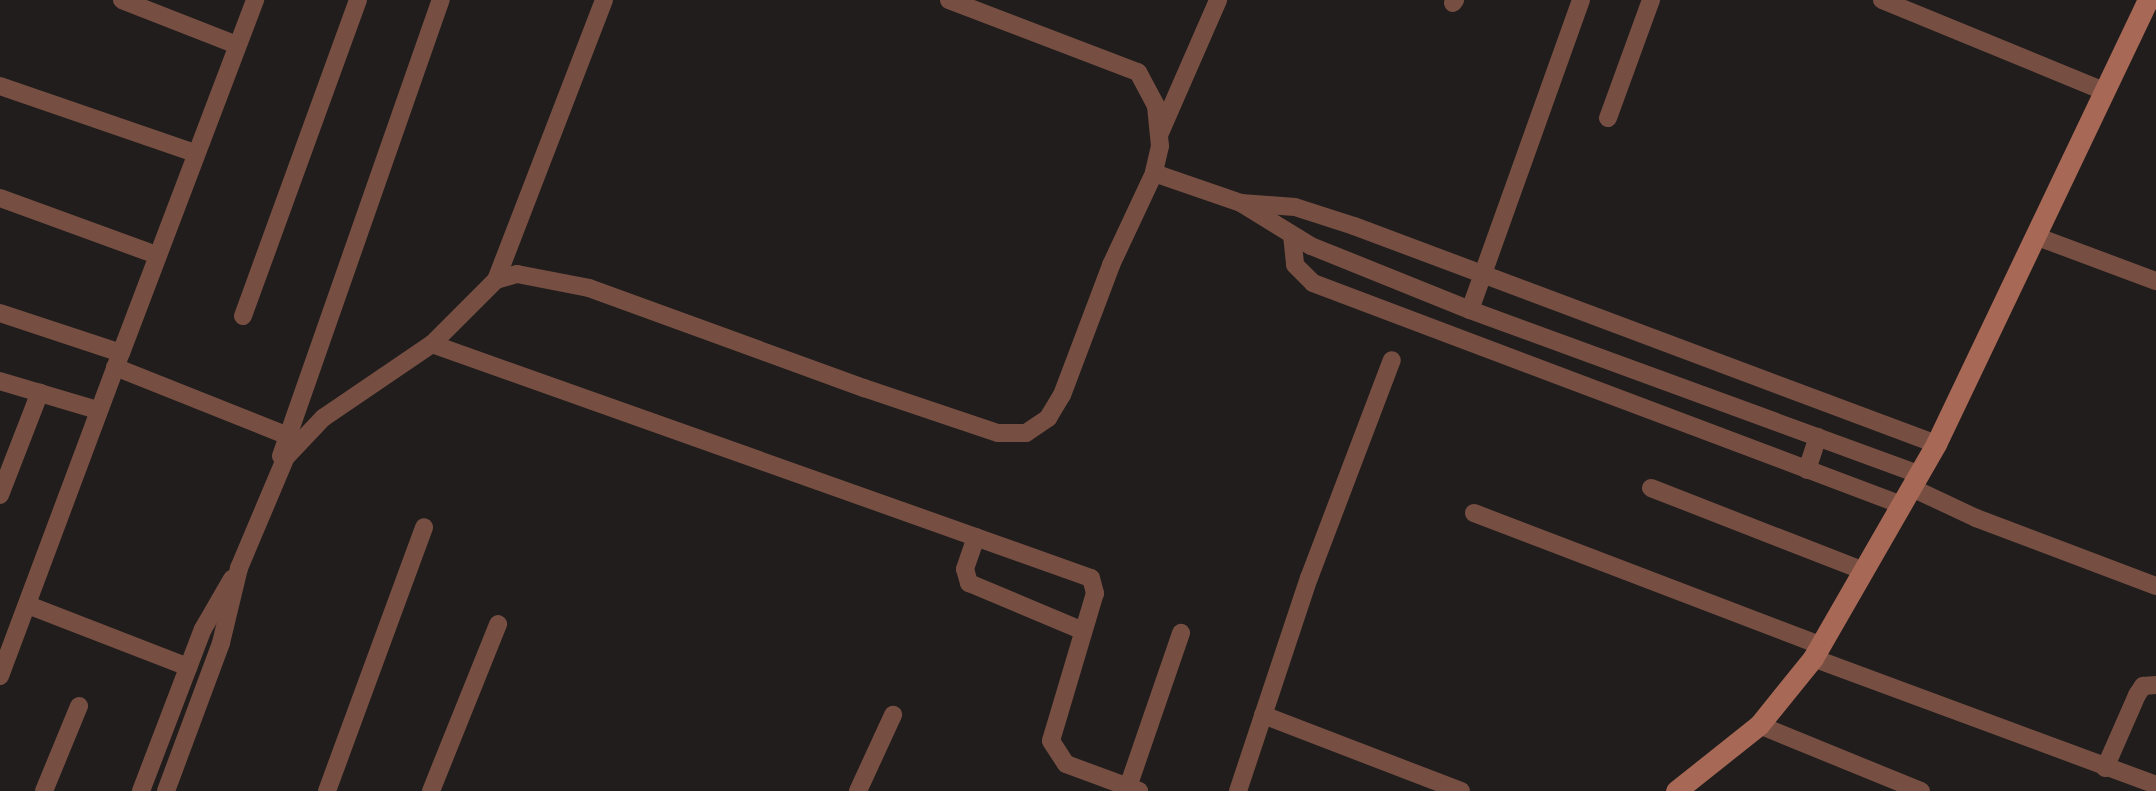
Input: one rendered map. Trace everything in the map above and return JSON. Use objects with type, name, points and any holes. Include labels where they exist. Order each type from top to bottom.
[{"type":"street","points":[[122,0],[237,45]]},
{"type":"street","points":[[0,676],[97,410],[255,0]]},
{"type":"street","points":[[243,316],[358,0]]},
{"type":"street","points":[[166,791],[221,643],[239,568],[275,476],[440,0]]},
{"type":"street","points":[[275,476],[307,431],[432,344],[496,280],[604,0]]},
{"type":"street","points":[[948,0],[1138,72],[1156,106],[1160,133]]},
{"type":"street","points":[[496,280],[517,274],[589,288],[876,393],[998,433],[1026,433],[1048,418],[1062,395],[1111,265],[1154,173],[1160,133],[1217,0]]},
{"type":"street","points":[[1470,310],[1481,273],[1581,0]]},
{"type":"street","points":[[1608,118],[1651,0]]},
{"type":"street","points":[[1882,0],[2104,91]]},
{"type":"street","points":[[1676,791],[1759,725],[1817,652],[1936,444],[2148,0]]},
{"type":"street","points":[[0,86],[194,153]]},
{"type":"street","points":[[1154,173],[1241,203],[1292,235],[1470,310],[1818,437],[1911,489],[2156,586]]},
{"type":"street","points":[[0,198],[157,255]]},
{"type":"street","points":[[1241,203],[1295,207],[1481,273],[1936,444]]},
{"type":"street","points":[[1292,235],[1295,265],[1313,283],[1807,470],[1911,489]]},
{"type":"street","points":[[2035,236],[2156,281]]},
{"type":"street","points":[[0,313],[118,360],[288,436]]},
{"type":"street","points":[[432,344],[1091,578],[1095,593],[1051,741],[1066,764],[1134,789],[1181,634]]},
{"type":"street","points":[[1238,791],[1309,578],[1392,360]]},
{"type":"street","points":[[0,381],[97,410]]},
{"type":"street","points":[[0,495],[40,392]]},
{"type":"street","points":[[1807,470],[1818,437]]},
{"type":"street","points":[[1651,488],[1864,571]]},
{"type":"street","points":[[1474,513],[2105,768],[2156,785]]},
{"type":"street","points":[[327,791],[424,527]]},
{"type":"street","points":[[976,537],[965,569],[969,583],[1083,631]]},
{"type":"street","points":[[141,791],[203,629],[239,568]]},
{"type":"street","points":[[28,605],[188,667]]},
{"type":"street","points":[[431,791],[498,624]]},
{"type":"street","points":[[2105,768],[2137,695],[2143,686],[2156,685]]},
{"type":"street","points":[[44,791],[79,706]]},
{"type":"street","points":[[858,791],[893,715]]},
{"type":"street","points":[[1263,715],[1461,791]]},
{"type":"street","points":[[1759,725],[1921,791]]}]
